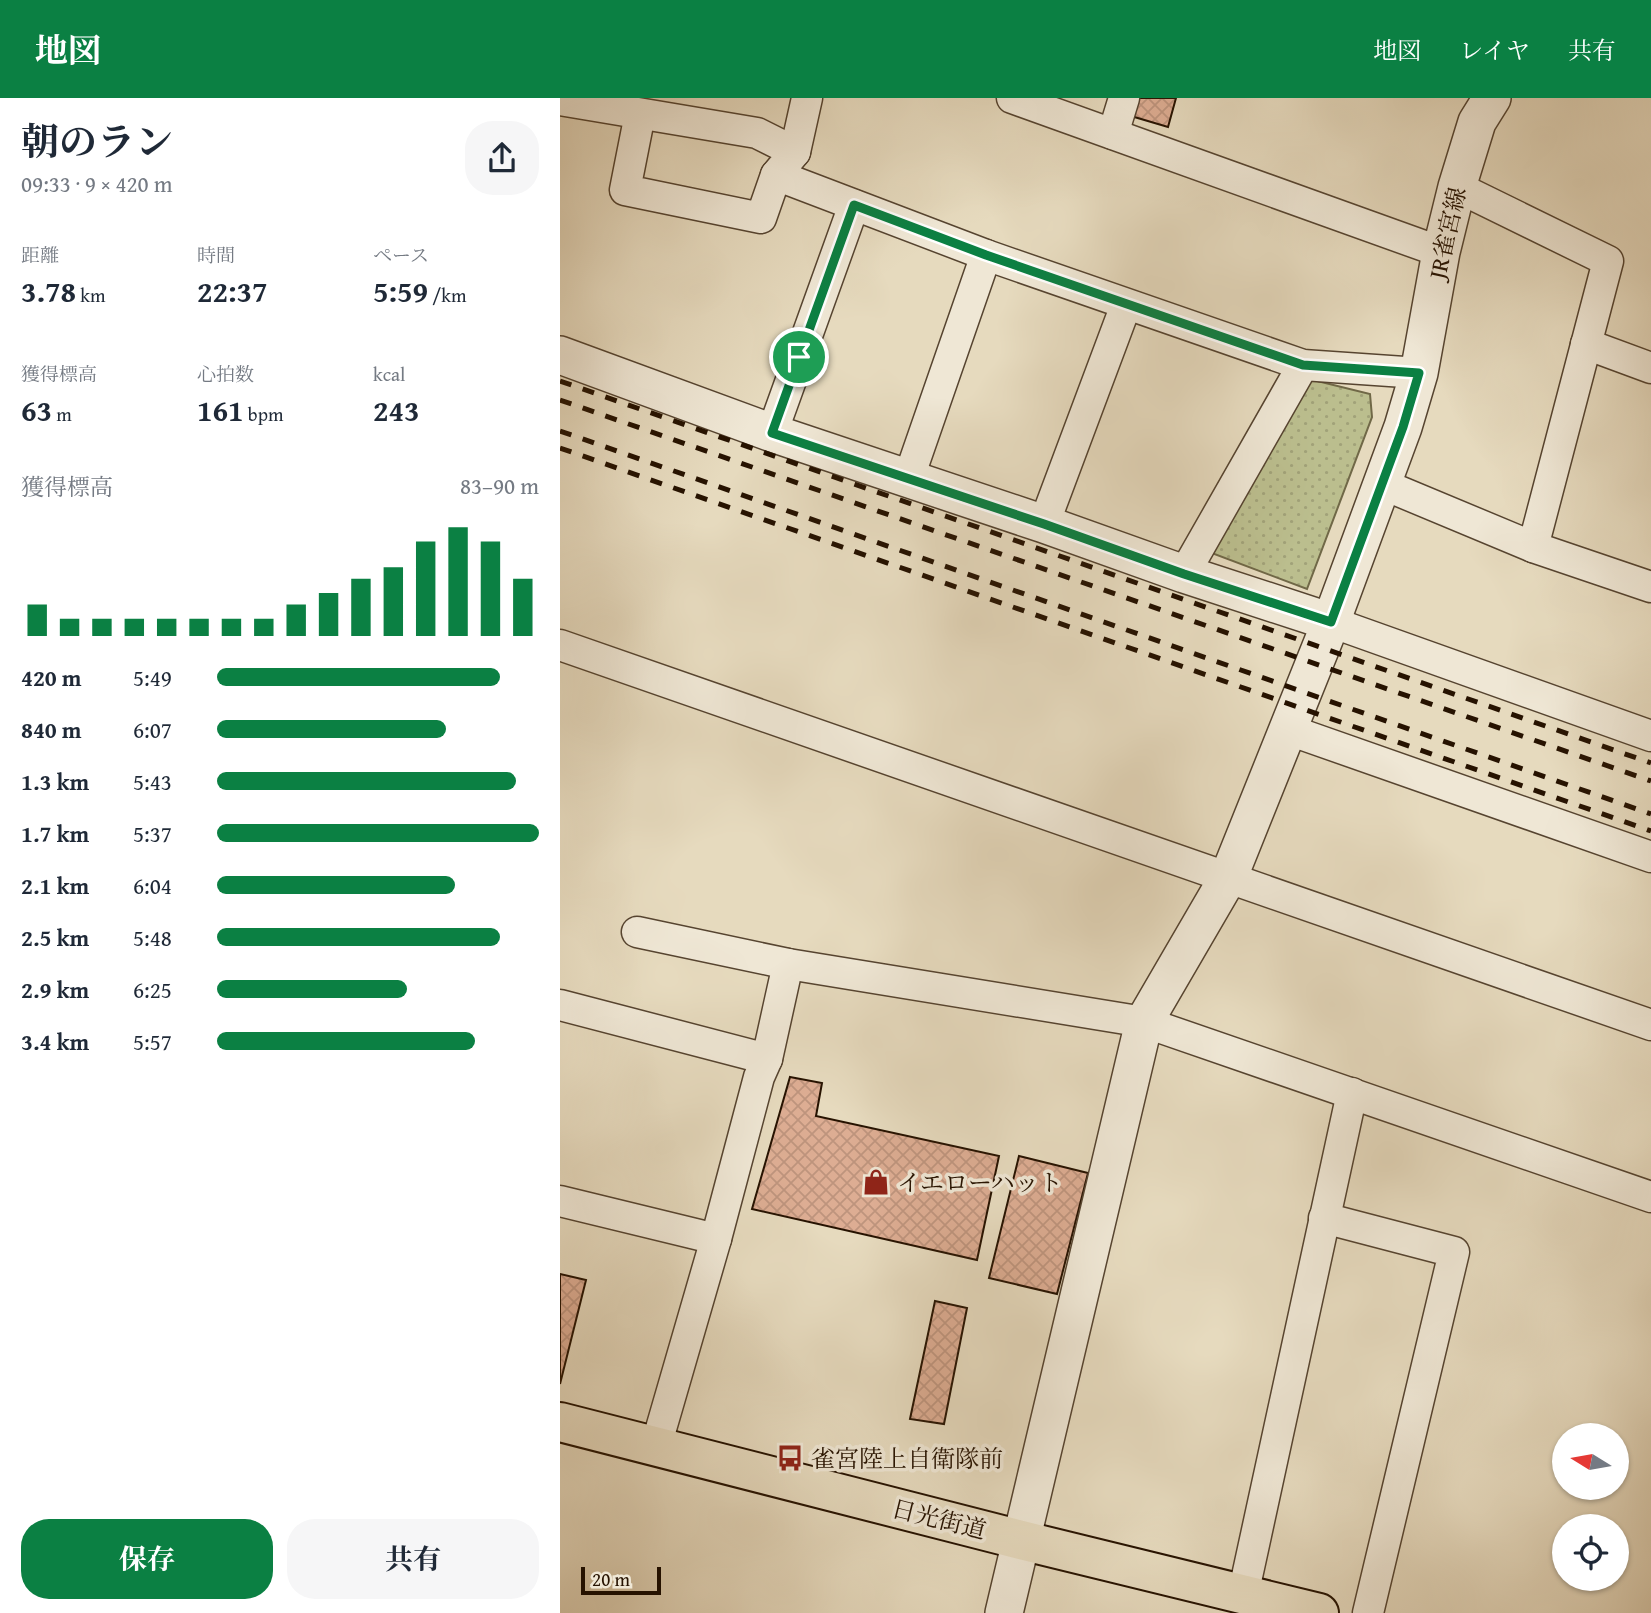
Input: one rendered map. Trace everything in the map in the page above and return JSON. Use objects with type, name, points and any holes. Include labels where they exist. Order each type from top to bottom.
[{"type":"highway","name":"日光街道","points":[[560,1422],[1319,1613]]},
{"type":"street","points":[[651,109],[625,190],[761,218],[776,175],[795,152],[807,98]]},
{"type":"street","points":[[1012,98],[1441,252]]},
{"type":"street","points":[[1113,134],[1124,98]]},
{"type":"street","name":"JR雀宮線","points":[[1004,1613],[1144,1022],[1229,876],[1331,622],[1382,484],[1419,373],[1441,252],[1457,187],[1477,122],[1492,98]]},
{"type":"street","points":[[560,100],[651,109],[757,133],[795,152]]},
{"type":"street","points":[[776,175],[986,255],[1303,365],[1419,373]]},
{"type":"street","points":[[1457,187],[1608,261],[1532,547]]},
{"type":"street","points":[[772,433],[854,205]]},
{"type":"street","points":[[908,480],[986,255]]},
{"type":"street","points":[[1044,524],[1126,305]]},
{"type":"street","points":[[1586,344],[1651,368]]},
{"type":"street","points":[[560,355],[772,433],[1331,622],[1651,736]]},
{"type":"street","points":[[1184,574],[1303,365]]},
{"type":"street","points":[[1382,484],[1532,547],[1651,587]]},
{"type":"street","points":[[560,645],[1651,1025]]},
{"type":"street","points":[[1289,730],[1651,857]]},
{"type":"street","points":[[637,933],[788,964],[1144,1022],[1651,1197]]},
{"type":"street","points":[[656,1446],[767,1059],[788,964]]},
{"type":"street","points":[[560,1005],[767,1059]]},
{"type":"street","points":[[1242,1595],[1352,1093]]},
{"type":"street","points":[[560,1201],[716,1240]]},
{"type":"street","points":[[1324,1218],[1454,1252],[1368,1613]]},
{"type":"green space","points":[[1305,378],[1370,394],[1372,417],[1307,589],[1209,552]]},
{"type":"building","points":[[1137,98],[1176,98],[1168,127],[1131,116]]},
{"type":"building","name":"イエローハット","points":[[790,1077],[822,1083],[816,1116],[999,1156],[977,1260],[752,1209]]},
{"type":"building","points":[[1019,1156],[1088,1173],[1057,1294],[989,1278]]},
{"type":"building","points":[[560,1274],[586,1280],[560,1384]]},
{"type":"building","points":[[935,1301],[967,1308],[944,1424],[910,1419]]},
{"type":"railway","points":[[560,381],[1651,763]]},
{"type":"railway","points":[[560,400],[1651,781]]},
{"type":"railway","points":[[560,431],[1651,814]]},
{"type":"railway","points":[[560,448],[1651,831]]},
{"type":"place","name":"イエローハット","points":[[876,1182]]},
{"type":"place","name":"雀宮陸上自衛隊前","points":[[790,1458]]},
{"type":"route","points":[[854,205],[1126,305],[1303,365],[1419,373],[1403,427],[1331,622],[772,433],[799,357],[854,205]]}]
